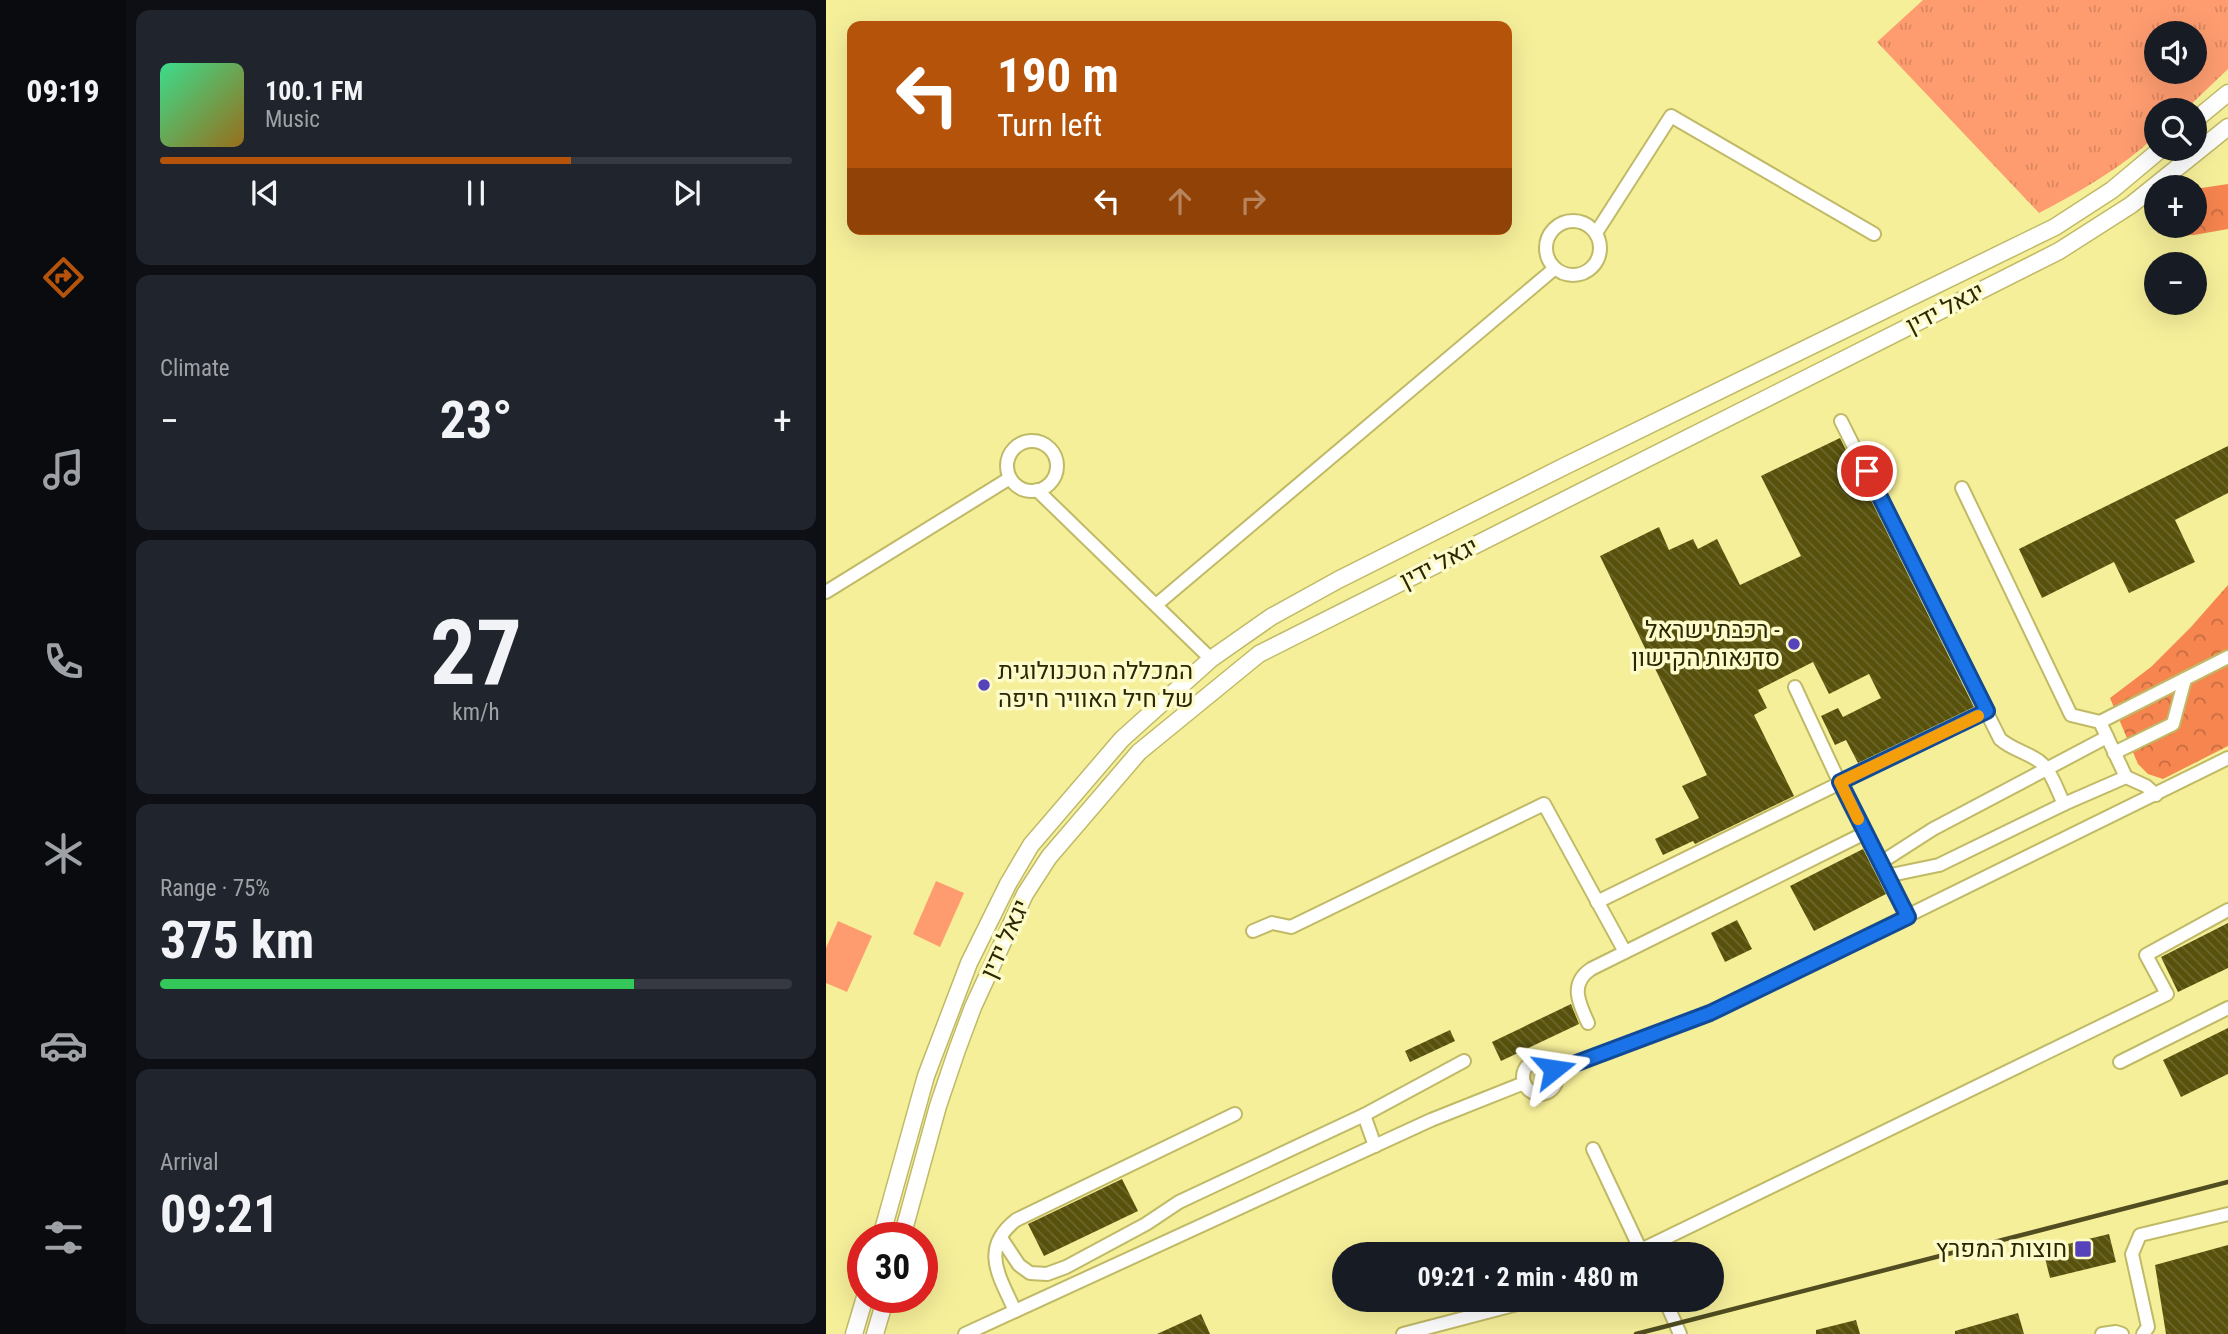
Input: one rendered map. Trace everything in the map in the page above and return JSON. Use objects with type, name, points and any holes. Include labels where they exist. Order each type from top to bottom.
[{"type":"main road","points":[[2207,110],[2228,93]]},
{"type":"main road","name":"יגאל ידין","points":[[906,1222],[938,1106],[957,1050],[973,1007],[1025,894],[1049,857],[1139,752],[1259,654],[2059,251],[2131,205],[2228,127]]},
{"type":"main road","name":"יגאל ידין","points":[[885,1222],[915,1108],[951,1009],[969,963],[1031,845],[1122,739],[1211,659],[1271,617],[1338,580],[2055,227],[2112,190],[2147,161]]},
{"type":"main road","points":[[854,1334],[860,1313]]},
{"type":"main road","points":[[876,1334],[882,1313]]},
{"type":"street","points":[[1596,233],[1671,116],[1874,234]]},
{"type":"street","points":[[1572,221],[1581,222],[1596,233],[1600,250],[1594,266],[1579,275],[1570,276],[1554,269],[1545,253],[1545,243],[1554,228],[1572,221]]},
{"type":"street","points":[[1156,606],[1554,269]]},
{"type":"street","points":[[1841,421],[2000,739],[2009,747],[2041,762],[2064,804]]},
{"type":"street","points":[[1030,441],[1052,451],[1057,467],[1051,482],[1037,490],[1021,489],[1010,478],[1007,461],[1015,447],[1030,441]]},
{"type":"street","points":[[826,592],[1010,478]]},
{"type":"street","points":[[1962,488],[2071,715],[2100,722],[2228,657]]},
{"type":"street","points":[[1037,490],[1211,659]]},
{"type":"street","points":[[2114,753],[2174,724],[2185,679]]},
{"type":"street","points":[[1795,687],[1908,917]]},
{"type":"street","points":[[1597,902],[1987,711]]},
{"type":"street","points":[[2100,722],[2126,777],[2146,786],[2155,795]]},
{"type":"street","points":[[1880,863],[1933,828],[2107,737]]},
{"type":"street","points":[[1555,1071],[1710,1013],[2228,758]]},
{"type":"street","points":[[1886,876],[1939,865],[2126,777]]},
{"type":"street","points":[[1253,931],[1272,923],[1291,927],[1544,804],[1625,952]]},
{"type":"street","points":[[1588,1023],[1578,1000],[1581,977],[1591,969],[1865,833]]},
{"type":"street","points":[[1662,1242],[2167,994],[2146,955],[2228,911]]},
{"type":"street","points":[[2120,1062],[2228,1008]]},
{"type":"street","points":[[1001,1238],[1019,1265],[1030,1273],[1047,1274],[1066,1267],[1146,1224],[1179,1202],[1364,1115],[1465,1061]]},
{"type":"street","points":[[1533,1062],[1546,1062],[1555,1071],[1555,1084],[1546,1093],[1533,1092],[1524,1083],[1524,1071],[1533,1062]]},
{"type":"street","points":[[965,1334],[1432,1120],[1524,1083]]},
{"type":"street","points":[[1015,1311],[994,1265],[994,1254],[1008,1226],[1235,1114]]},
{"type":"street","points":[[1364,1115],[1375,1146]]},
{"type":"street","points":[[1593,1149],[1637,1242]]},
{"type":"street","points":[[2143,1334],[2148,1326],[2132,1254],[2140,1235],[2228,1214]]},
{"type":"street","points":[[1402,1334],[1487,1312]]},
{"type":"street","points":[[1670,1312],[1680,1334]]},
{"type":"street","points":[[2102,1334],[2122,1334]]},
{"type":"green space","points":[[1923,0],[2228,0],[2228,69],[2198,98],[2144,98],[2144,146],[2115,169],[2039,213],[1877,42]]},
{"type":"green space","points":[[2228,184],[2228,229],[2207,233],[2207,187]]},
{"type":"green space","points":[[2228,585],[2228,746],[2163,779],[2148,774],[2138,764],[2110,698],[2151,667]]},
{"type":"green space","points":[[936,881],[964,893],[940,947],[913,934]]},
{"type":"green space","points":[[838,921],[872,936],[847,992],[826,983],[826,948]]},
{"type":"building","name":"רכבת ישראל - סדנאות הקישון","points":[[1840,438],[1974,707],[1858,763],[1846,740],[1835,745],[1821,716],[1838,708],[1843,717],[1881,698],[1869,674],[1829,694],[1813,662],[1758,690],[1767,708],[1754,715],[1794,796],[1695,844],[1693,841],[1663,855],[1655,839],[1699,818],[1682,786],[1707,775],[1600,556],[1659,527],[1669,550],[1693,539],[1698,549],[1717,539],[1740,585],[1801,556],[1761,476]]},
{"type":"building","points":[[2228,446],[2228,493],[2175,520],[2195,562],[2129,593],[2114,562],[2042,598],[2019,549]]},
{"type":"building","points":[[1863,849],[1886,894],[1814,931],[1790,886]]},
{"type":"building","points":[[1737,920],[1752,949],[1725,962],[1711,933]]},
{"type":"building","points":[[2228,923],[2228,968],[2178,992],[2161,957]]},
{"type":"building","points":[[1571,1004],[1579,1024],[1501,1061],[1492,1042]]},
{"type":"building","points":[[2228,1028],[2228,1074],[2181,1097],[2163,1060]]},
{"type":"building","points":[[1450,1030],[1455,1041],[1410,1062],[1405,1051]]},
{"type":"building","points":[[1122,1179],[1138,1211],[1044,1256],[1028,1224]]},
{"type":"building","points":[[2109,1234],[2116,1262],[2050,1278],[2043,1250]]},
{"type":"building","points":[[2228,1245],[2228,1334],[2166,1334],[2155,1265]]},
{"type":"building","points":[[2018,1313],[2024,1334],[1955,1334],[1955,1331]]},
{"type":"building","points":[[1201,1314],[1210,1334],[1157,1334]]},
{"type":"building","points":[[1856,1320],[1860,1334],[1816,1334],[1816,1330]]},
{"type":"railway","points":[[1636,1334],[2228,1182]]},
{"type":"slow traffic","points":[[1858,819],[1840,782],[1978,716]]},
{"type":"place","name":"רכבת ישראל - סדנאות הקישון","points":[[1794,644]]},
{"type":"place","name":"המכללה הטכנולוגית של חיל האוויר חיפה","points":[[984,685]]},
{"type":"place","name":"חוצות המפרץ","points":[[2083,1249]]},
{"type":"route","points":[[1554,1069],[1555,1071],[1710,1013],[1908,917],[1840,782],[1987,711],[1867,471]]}]
